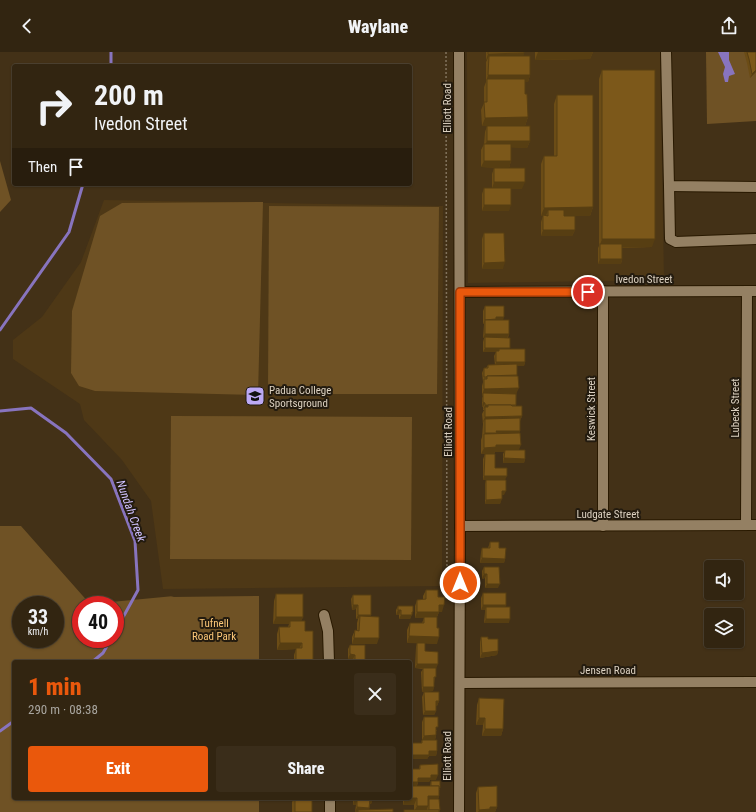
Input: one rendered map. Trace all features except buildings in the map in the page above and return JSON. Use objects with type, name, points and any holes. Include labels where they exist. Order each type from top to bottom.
[{"type":"street","name":"Elliott Road","points":[[459,52],[459,812]]},
{"type":"street","points":[[666,52],[670,239],[676,242],[756,239]]},
{"type":"street","points":[[670,186],[756,187]]},
{"type":"street","name":"Keswick Street","points":[[603,291],[603,526]]},
{"type":"street","name":"Ivedon Street","points":[[460,292],[751,291]]},
{"type":"street","name":"Lubeck Street","points":[[751,291],[751,525]]},
{"type":"street","name":"Ludgate Street","points":[[460,526],[751,525]]},
{"type":"street","points":[[324,614],[328,630],[329,660]]},
{"type":"street","name":"Jensen Road","points":[[460,683],[756,682]]},
{"type":"street","points":[[330,800],[330,812]]},
{"type":"path","points":[[446,52],[447,598],[460,598]]},
{"type":"shaded area","points":[[467,52],[660,52],[664,280],[468,283]]},
{"type":"shaded area","points":[[718,52],[729,52],[729,60],[735,74],[729,76],[728,82],[725,82],[723,74],[725,67]]},
{"type":"shaded area","name":"Padua College Sportsground","points":[[104,200],[443,206],[442,586],[163,589],[151,501],[122,460],[84,420],[80,404],[13,359],[13,340],[42,317],[81,262]]},
{"type":"green space","points":[[706,52],[756,52],[756,121],[707,124]]},
{"type":"green space","points":[[0,161],[11,200],[0,212]]},
{"type":"green space","points":[[263,202],[258,395],[95,391],[79,386],[71,373],[72,311],[100,216],[122,203]]},
{"type":"green space","points":[[269,206],[439,207],[437,394],[268,394]]},
{"type":"green space","points":[[171,416],[412,417],[411,560],[170,559]]},
{"type":"green space","name":"Tufnell Road Park","points":[[0,526],[21,526],[83,596],[72,596],[72,648],[124,648],[124,601],[174,596],[171,597],[259,596],[259,660],[12,660],[12,800],[259,800],[259,812],[0,812]]},
{"type":"waterway","name":"Nundah Creek","points":[[111,52],[111,64]]},
{"type":"waterway","name":"Nundah Creek","points":[[0,330],[69,232],[82,186]]},
{"type":"waterway","name":"Nundah Creek","points":[[0,411],[31,408],[66,433],[111,479],[135,541],[138,590],[124,616]]},
{"type":"waterway","name":"Nundah Creek","points":[[94,660],[103,653],[106,648]]},
{"type":"waterway","name":"Nundah Creek","points":[[0,731],[12,722]]},
{"type":"place","name":"Padua College Sportsground","points":[[255,396]]},
{"type":"route","points":[[460,583],[460,292],[588,292]]}]
